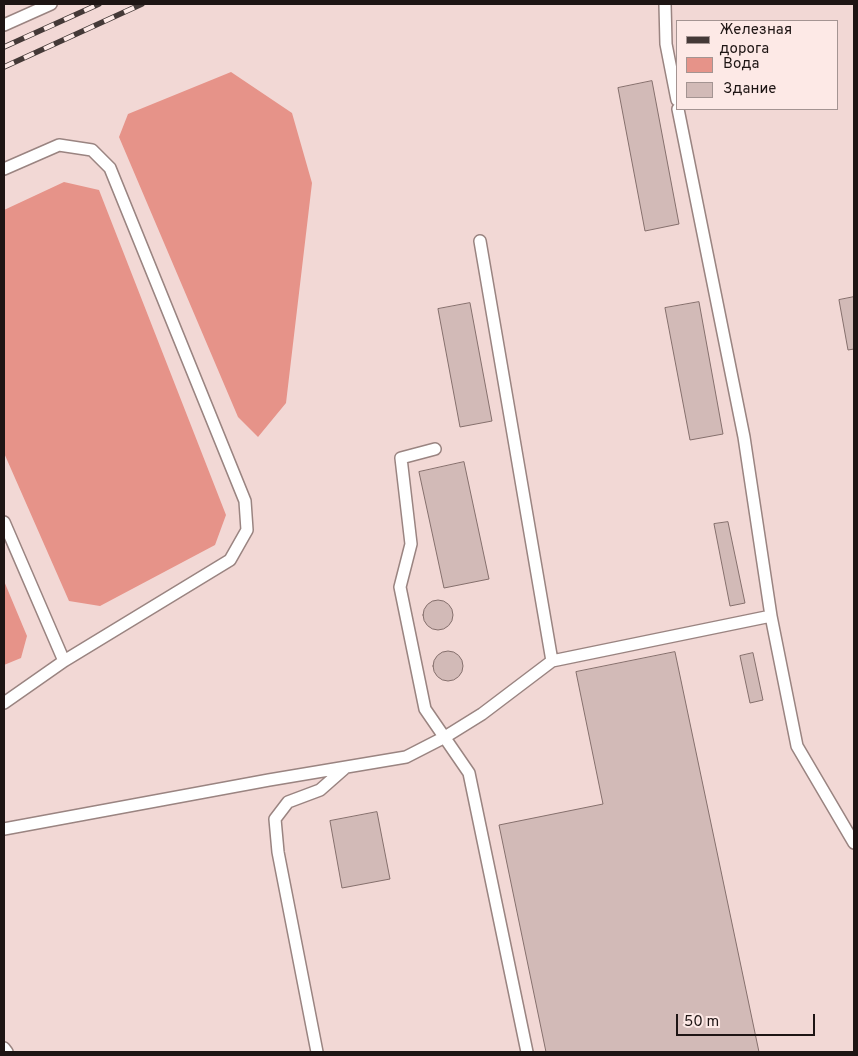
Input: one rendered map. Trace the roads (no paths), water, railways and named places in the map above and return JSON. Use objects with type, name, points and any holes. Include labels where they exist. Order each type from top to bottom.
[{"type":"lane","points":[[4,25],[51,4]]},
{"type":"lane","points":[[665,4],[666,44],[676,95]]},
{"type":"lane","points":[[678,110],[744,437],[771,616],[798,746],[854,843]]},
{"type":"lane","points":[[4,169],[59,145],[92,150],[110,168],[245,502],[247,530],[230,560],[64,661],[4,702]]},
{"type":"lane","points":[[480,241],[552,662]]},
{"type":"lane","points":[[435,449],[401,458],[411,544],[400,587],[425,709],[469,773],[527,1052]]},
{"type":"lane","points":[[4,522],[64,661]]},
{"type":"lane","points":[[4,829],[406,757],[445,738],[482,714],[552,662],[771,616]]},
{"type":"lane","points":[[317,1052],[278,852],[275,819],[288,802],[320,790],[347,767]]},
{"type":"lane","points":[[4,1048],[6,1052]]},
{"type":"water","points":[[231,72],[292,113],[312,183],[286,403],[258,437],[238,417],[119,137],[128,114]]},
{"type":"water","points":[[64,182],[99,190],[226,515],[215,545],[100,606],[69,601],[4,453],[4,210]]},
{"type":"water","points":[[4,581],[27,636],[21,658],[4,665]]},
{"type":"railway","points":[[4,47],[99,4]]},
{"type":"railway","points":[[4,67],[142,4]]}]
